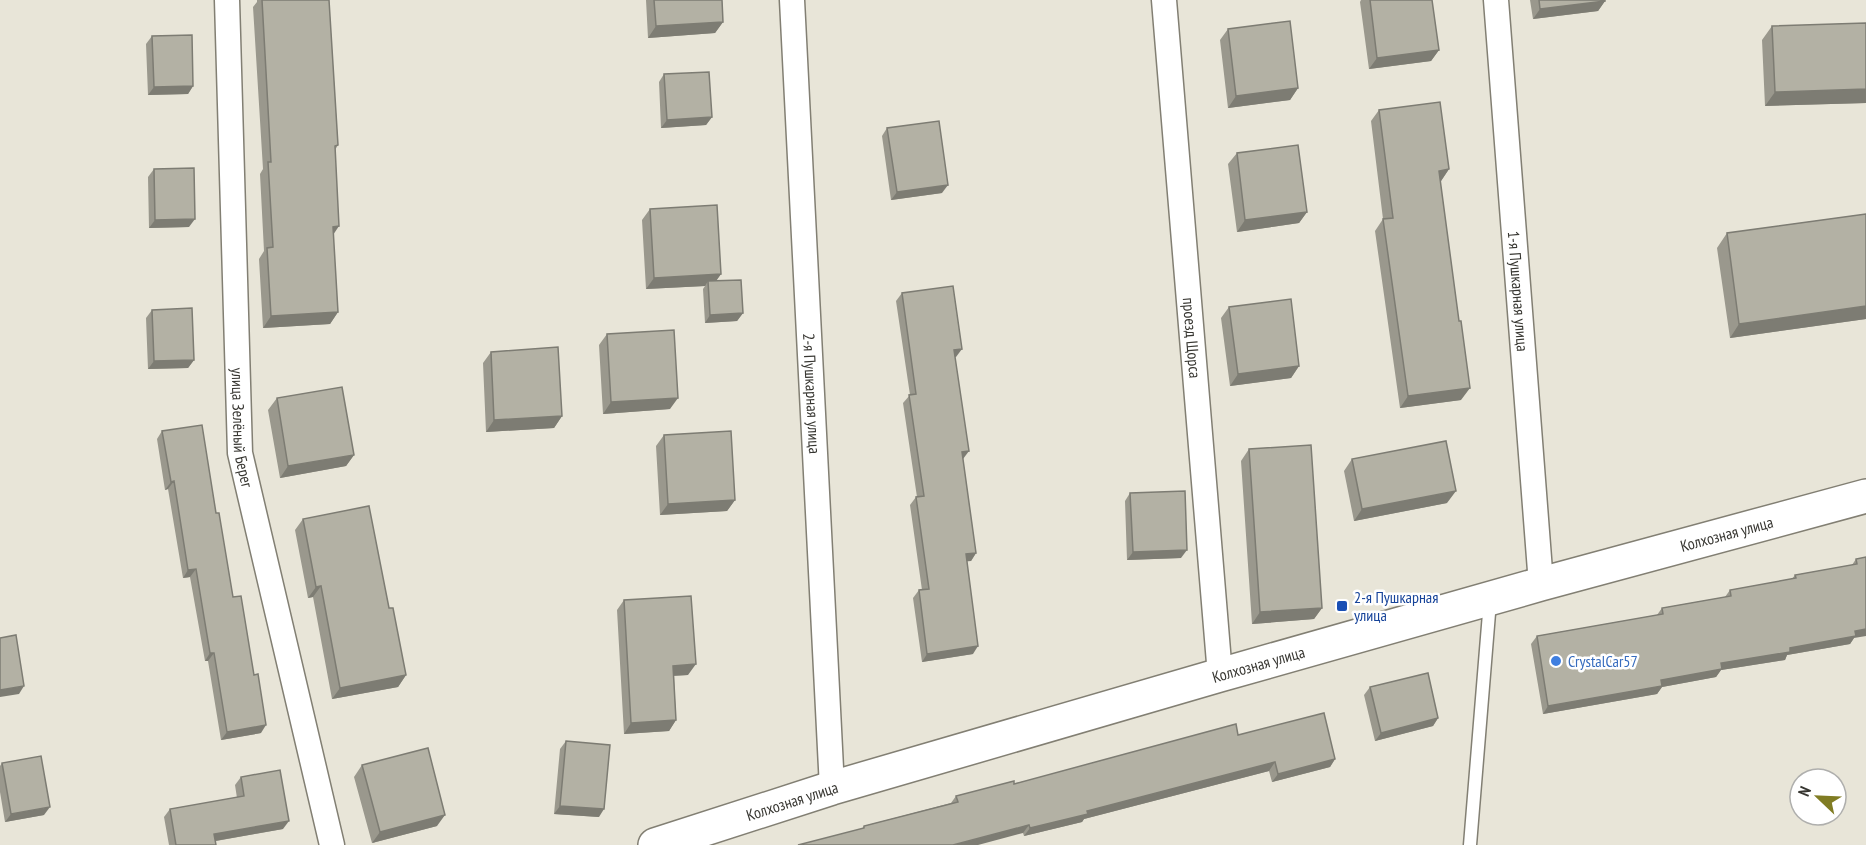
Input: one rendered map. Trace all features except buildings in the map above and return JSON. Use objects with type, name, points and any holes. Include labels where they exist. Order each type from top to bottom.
[{"type":"main road","name":"Колхозная улица","points":[[655,845],[832,788],[1220,675],[1490,598],[1866,496]]},
{"type":"street","name":"улица Зелёный Берег","points":[[227,0],[240,453],[332,845]]},
{"type":"street","name":"2-я Пушкарная улица","points":[[792,0],[832,788]]},
{"type":"street","name":"проезд Щорса","points":[[1164,0],[1220,675]]},
{"type":"street","name":"1-я Пушкарная улица","points":[[1496,0],[1541,584]]},
{"type":"lane","points":[[1470,845],[1490,598]]},
{"type":"place","name":"2-я Пушкарная улица","points":[[1342,606]]},
{"type":"place","name":"CrystalCar57","points":[[1556,661]]}]
